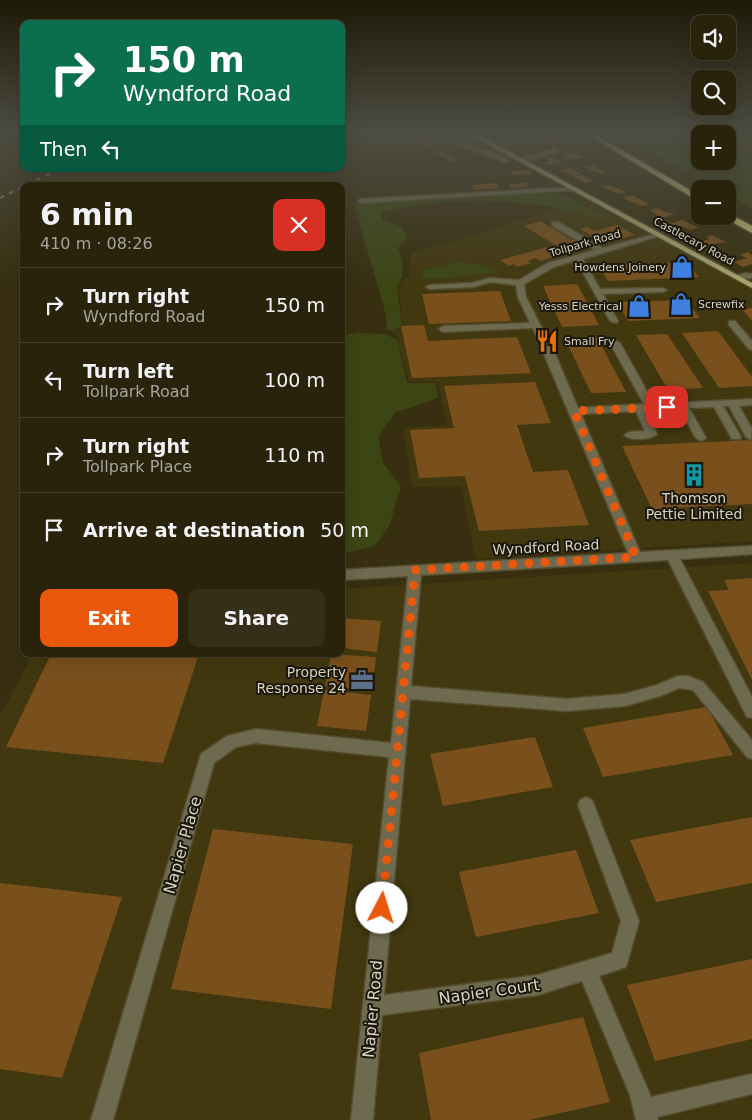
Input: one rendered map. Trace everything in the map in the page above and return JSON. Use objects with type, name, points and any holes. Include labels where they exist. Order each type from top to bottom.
[{"type":"highway","points":[[674,184],[691,195]]},
{"type":"highway","points":[[736,212],[752,221]]},
{"type":"highway","points":[[736,221],[752,230]]},
{"type":"main road","name":"Castlecary Road","points":[[566,184],[752,286]]},
{"type":"street","points":[[361,201],[575,189]]},
{"type":"street","points":[[555,224],[602,251]]},
{"type":"street","name":"Tollpark Road","points":[[520,283],[551,265],[659,235]]},
{"type":"street","points":[[578,258],[614,321]]},
{"type":"street","points":[[737,277],[744,275],[752,276]]},
{"type":"street","points":[[430,287],[474,285],[490,280],[520,283],[522,297],[574,411],[636,557]]},
{"type":"street","points":[[598,292],[663,290]]},
{"type":"street","points":[[732,323],[752,347]]},
{"type":"street","points":[[443,329],[536,325]]},
{"type":"street","points":[[615,343],[645,408],[652,434],[629,435]]},
{"type":"street","points":[[574,411],[752,402]]},
{"type":"street","points":[[717,404],[736,437]]},
{"type":"street","points":[[732,404],[751,437]]},
{"type":"street","points":[[683,406],[701,438]]},
{"type":"street","name":"Wyndford Road","points":[[345,575],[752,550]]},
{"type":"street","points":[[672,555],[752,712]]},
{"type":"street","name":"Napier Road","points":[[362,1120],[415,570]]},
{"type":"street","points":[[403,692],[567,705],[625,700],[660,690],[678,682],[688,682],[698,686],[752,752]]},
{"type":"street","name":"Napier Place","points":[[102,1120],[207,759],[232,740],[256,736],[397,751]]},
{"type":"street","name":"Napier Court","points":[[373,1006],[538,985],[619,960],[630,921],[586,806]]},
{"type":"street","points":[[587,970],[640,1095],[645,1114],[752,1084]]},
{"type":"shaded area","points":[[586,200],[752,290],[752,541],[476,559],[461,486],[412,487],[403,428],[447,425],[438,382],[409,381],[395,333],[403,325],[398,288],[403,279],[409,278],[411,254]]},
{"type":"shaded area","points":[[752,563],[752,1120],[0,1120],[0,716],[31,657],[345,657],[345,589]]},
{"type":"green space","points":[[736,184],[752,184],[752,209],[736,200]]},
{"type":"green space","points":[[536,193],[559,194],[573,198],[591,211],[617,220],[550,207],[487,201],[423,204],[382,212],[382,219],[402,227],[407,238],[398,248],[403,262],[402,277],[397,288],[402,324],[394,332],[387,329],[386,315],[354,204]]},
{"type":"green space","points":[[458,262],[483,265],[499,272],[438,279],[420,278],[424,270]]},
{"type":"green space","points":[[385,334],[397,340],[407,383],[436,383],[438,398],[395,413],[378,437],[383,463],[401,487],[389,526],[375,546],[345,553],[345,335]]},
{"type":"building","points":[[498,184],[500,188],[474,190],[471,185]]},
{"type":"building","points":[[509,184],[527,184],[528,187],[511,188]]},
{"type":"building","points":[[611,185],[626,192],[619,194],[602,187]]},
{"type":"building","points":[[632,195],[649,204],[642,206],[623,198]]},
{"type":"building","points":[[658,208],[675,214],[661,218],[650,210]]},
{"type":"building","points":[[683,220],[698,228],[690,230],[682,226],[676,228],[669,224]]},
{"type":"building","points":[[540,221],[572,240],[576,239],[590,246],[571,248],[575,251],[562,255],[558,252],[549,254],[553,257],[540,261],[536,258],[527,261],[531,263],[517,267],[514,264],[509,266],[500,260],[555,245],[524,226]]},
{"type":"building","points":[[617,225],[635,235],[604,243],[580,229],[588,227],[594,231]]},
{"type":"building","points":[[712,235],[726,242],[703,246],[697,243],[710,239],[706,237]]},
{"type":"building","points":[[748,252],[752,255],[752,264],[743,267],[734,262],[747,258],[740,255]]},
{"type":"building","points":[[687,262],[699,277],[608,281],[598,265]]},
{"type":"building","points":[[577,284],[599,325],[562,327],[543,286]]},
{"type":"building","points":[[500,291],[511,321],[429,324],[422,294]]},
{"type":"building","points":[[686,300],[700,318],[628,321],[617,302]]},
{"type":"building","points":[[752,308],[752,321],[742,309]]},
{"type":"building","points":[[424,325],[428,341],[517,337],[531,373],[412,378],[401,326]]},
{"type":"building","points":[[718,331],[752,377],[752,386],[719,388],[682,333]]},
{"type":"building","points":[[667,334],[703,388],[668,390],[636,335]]},
{"type":"building","points":[[597,337],[626,392],[591,393],[565,339]]},
{"type":"building","points":[[535,382],[551,423],[517,425],[533,472],[568,470],[589,525],[479,531],[465,476],[419,478],[410,430],[454,428],[444,386]]},
{"type":"building","name":"Thomson Pettie Limited","points":[[752,440],[752,504],[652,509],[622,446]]},
{"type":"building","points":[[752,578],[752,680],[708,591],[729,590],[724,580]]},
{"type":"building","points":[[345,618],[381,621],[377,652],[345,648]]},
{"type":"building","points":[[345,655],[376,657],[372,690],[325,686],[330,657],[345,657]]},
{"type":"building","points":[[50,657],[198,657],[163,763],[6,747]]},
{"type":"building","points":[[324,690],[371,695],[366,731],[317,726]]},
{"type":"building","points":[[707,707],[733,755],[603,777],[583,728]]},
{"type":"building","points":[[535,737],[553,787],[443,806],[430,754]]},
{"type":"building","points":[[752,817],[752,883],[656,902],[630,840]]},
{"type":"building","points":[[213,829],[353,844],[331,1009],[171,989]]},
{"type":"building","points":[[576,850],[599,913],[476,937],[459,872]]},
{"type":"building","points":[[0,883],[122,897],[62,1078],[0,1069]]},
{"type":"building","points":[[752,959],[752,1039],[655,1061],[627,985]]},
{"type":"building","points":[[583,1017],[610,1102],[529,1120],[431,1120],[419,1053]]},
{"type":"railway","points":[[0,198],[20,188]]},
{"type":"place","name":"Howdens Joinery","points":[[682,267]]},
{"type":"place","name":"Screwfix","points":[[681,304]]},
{"type":"place","name":"Yesss Electrical","points":[[639,306]]},
{"type":"place","name":"Small Fry","points":[[547,341]]},
{"type":"place","name":"Thomson Pettie Limited","points":[[694,475]]},
{"type":"place","name":"Property Response 24","points":[[362,680]]},
{"type":"route","points":[[382,908],[415,570],[636,557],[574,411],[667,407]]}]
